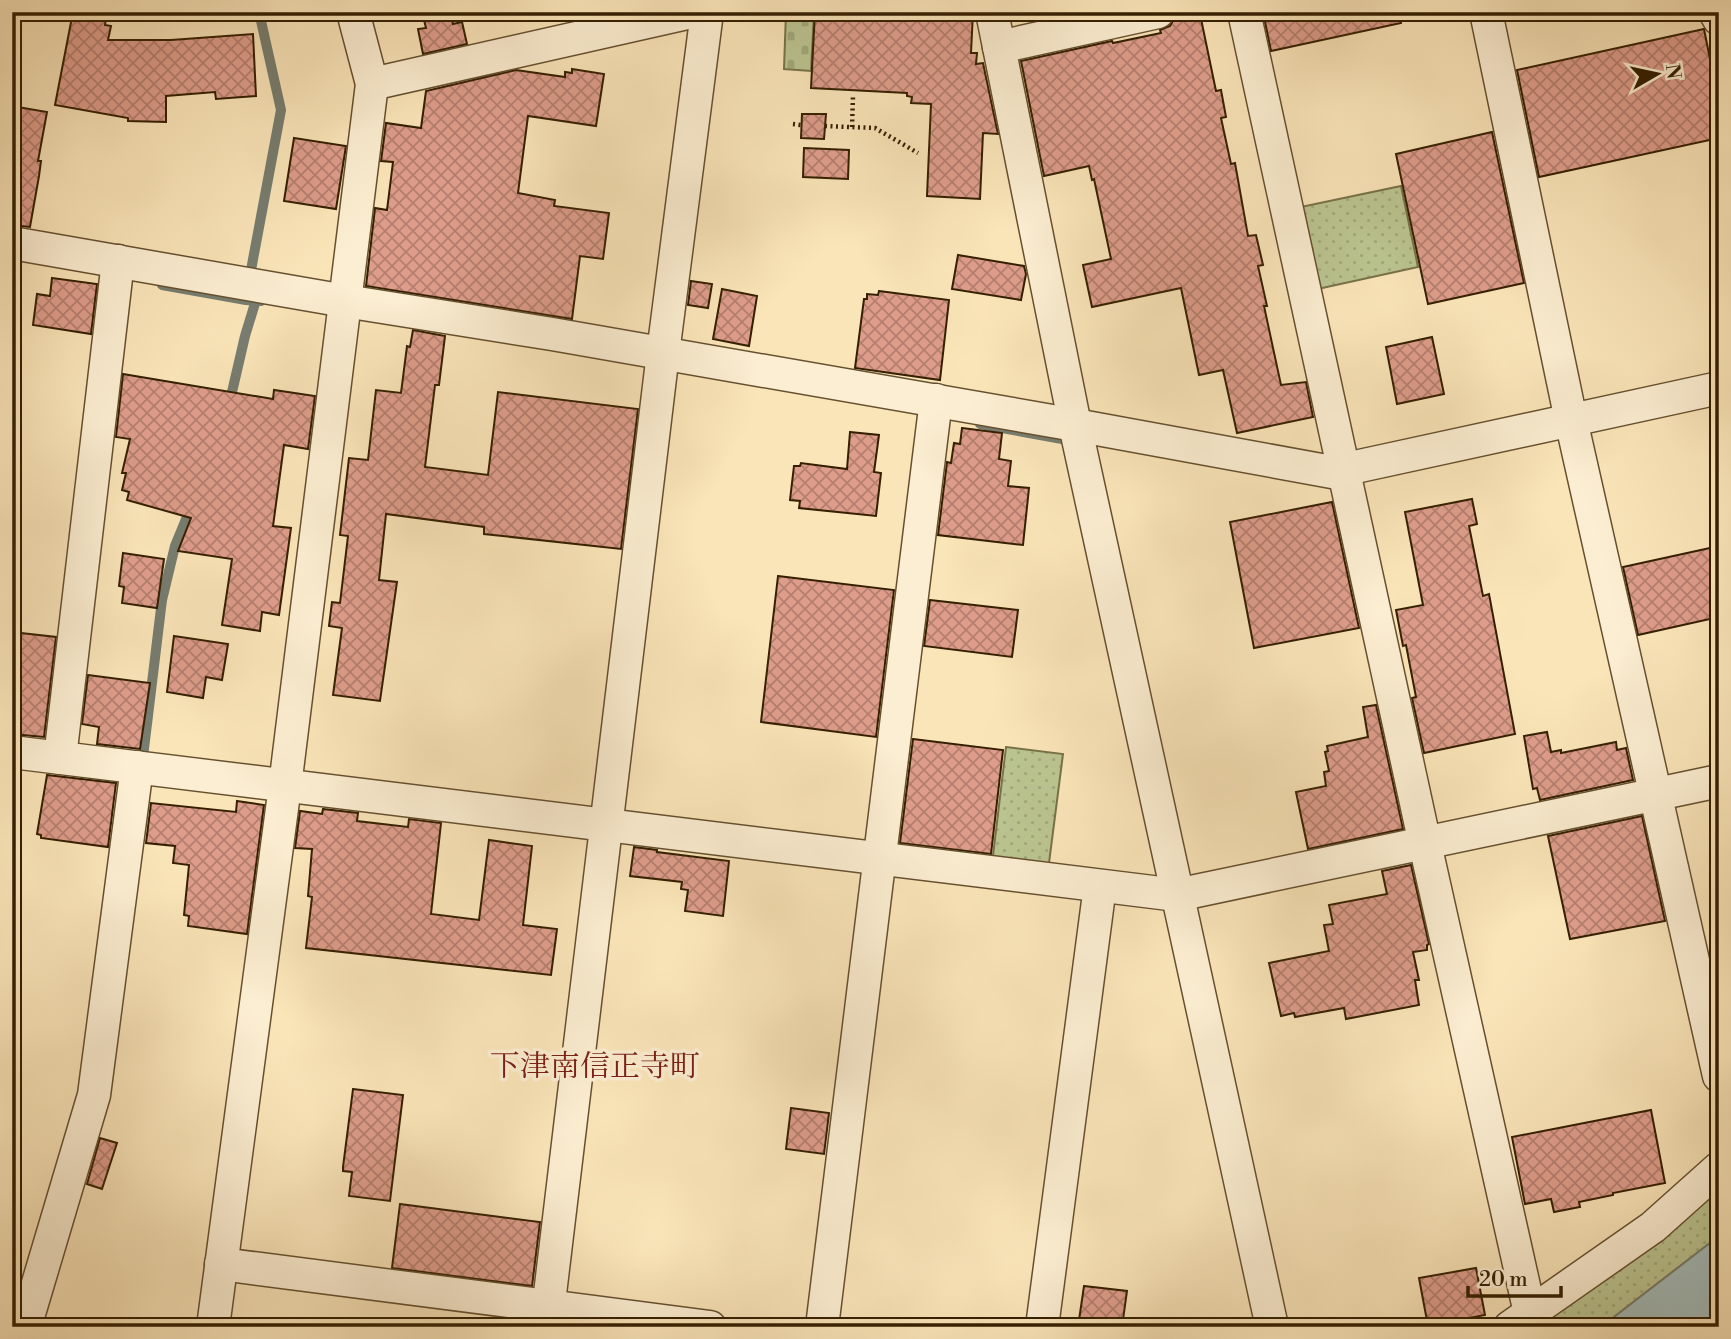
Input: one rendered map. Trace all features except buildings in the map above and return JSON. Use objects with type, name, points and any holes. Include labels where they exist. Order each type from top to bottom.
[{"type":"street","points":[[213,1327],[285,786],[372,84],[353,12]]},
{"type":"street","points":[[372,84],[692,12]]},
{"type":"street","points":[[548,1316],[663,353],[707,12]]},
{"type":"street","points":[[992,12],[1075,425],[1272,1327]]},
{"type":"street","points":[[999,47],[1158,12]]},
{"type":"street","points":[[1244,12],[1425,844],[1520,1320],[1653,1227],[1719,1168]]},
{"type":"street","points":[[1486,12],[1571,420],[1719,1076]]},
{"type":"street","points":[[1716,12],[1719,19]]},
{"type":"street","points":[[12,243],[936,400],[1332,472],[1719,388]]},
{"type":"street","points":[[60,758],[118,261]]},
{"type":"street","points":[[822,1327],[936,400]]},
{"type":"street","points":[[12,752],[1177,895],[1719,781]]},
{"type":"street","points":[[24,1327],[94,1095],[137,767]]},
{"type":"street","points":[[1042,1327],[1100,886]]},
{"type":"street","points":[[221,1264],[548,1316],[710,1327]]},
{"type":"path","points":[[852,127],[853,96]]},
{"type":"path","points":[[793,124],[801,125]]},
{"type":"path","points":[[825,126],[875,128],[918,153]]},
{"type":"green space","points":[[786,12],[814,12],[811,71],[784,69]]},
{"type":"green space","points":[[1401,186],[1418,267],[1313,290],[1296,208]]},
{"type":"green space","points":[[1006,747],[1063,754],[1048,871],[992,864]]},
{"type":"green space","points":[[1719,1179],[1719,1236],[1601,1327],[1531,1327]]},
{"type":"water","points":[[1719,1236],[1719,1327],[1601,1327]]},
{"type":"waterway","points":[[251,270],[281,110],[259,12]]},
{"type":"waterway","points":[[162,285],[261,301]]},
{"type":"waterway","points":[[229,405],[256,300]]},
{"type":"waterway","points":[[980,424],[1062,439]]},
{"type":"waterway","points":[[143,757],[162,600],[175,546],[191,507]]},
{"type":"district","name":"下津南信正寺町","points":[[595,1067]]}]
